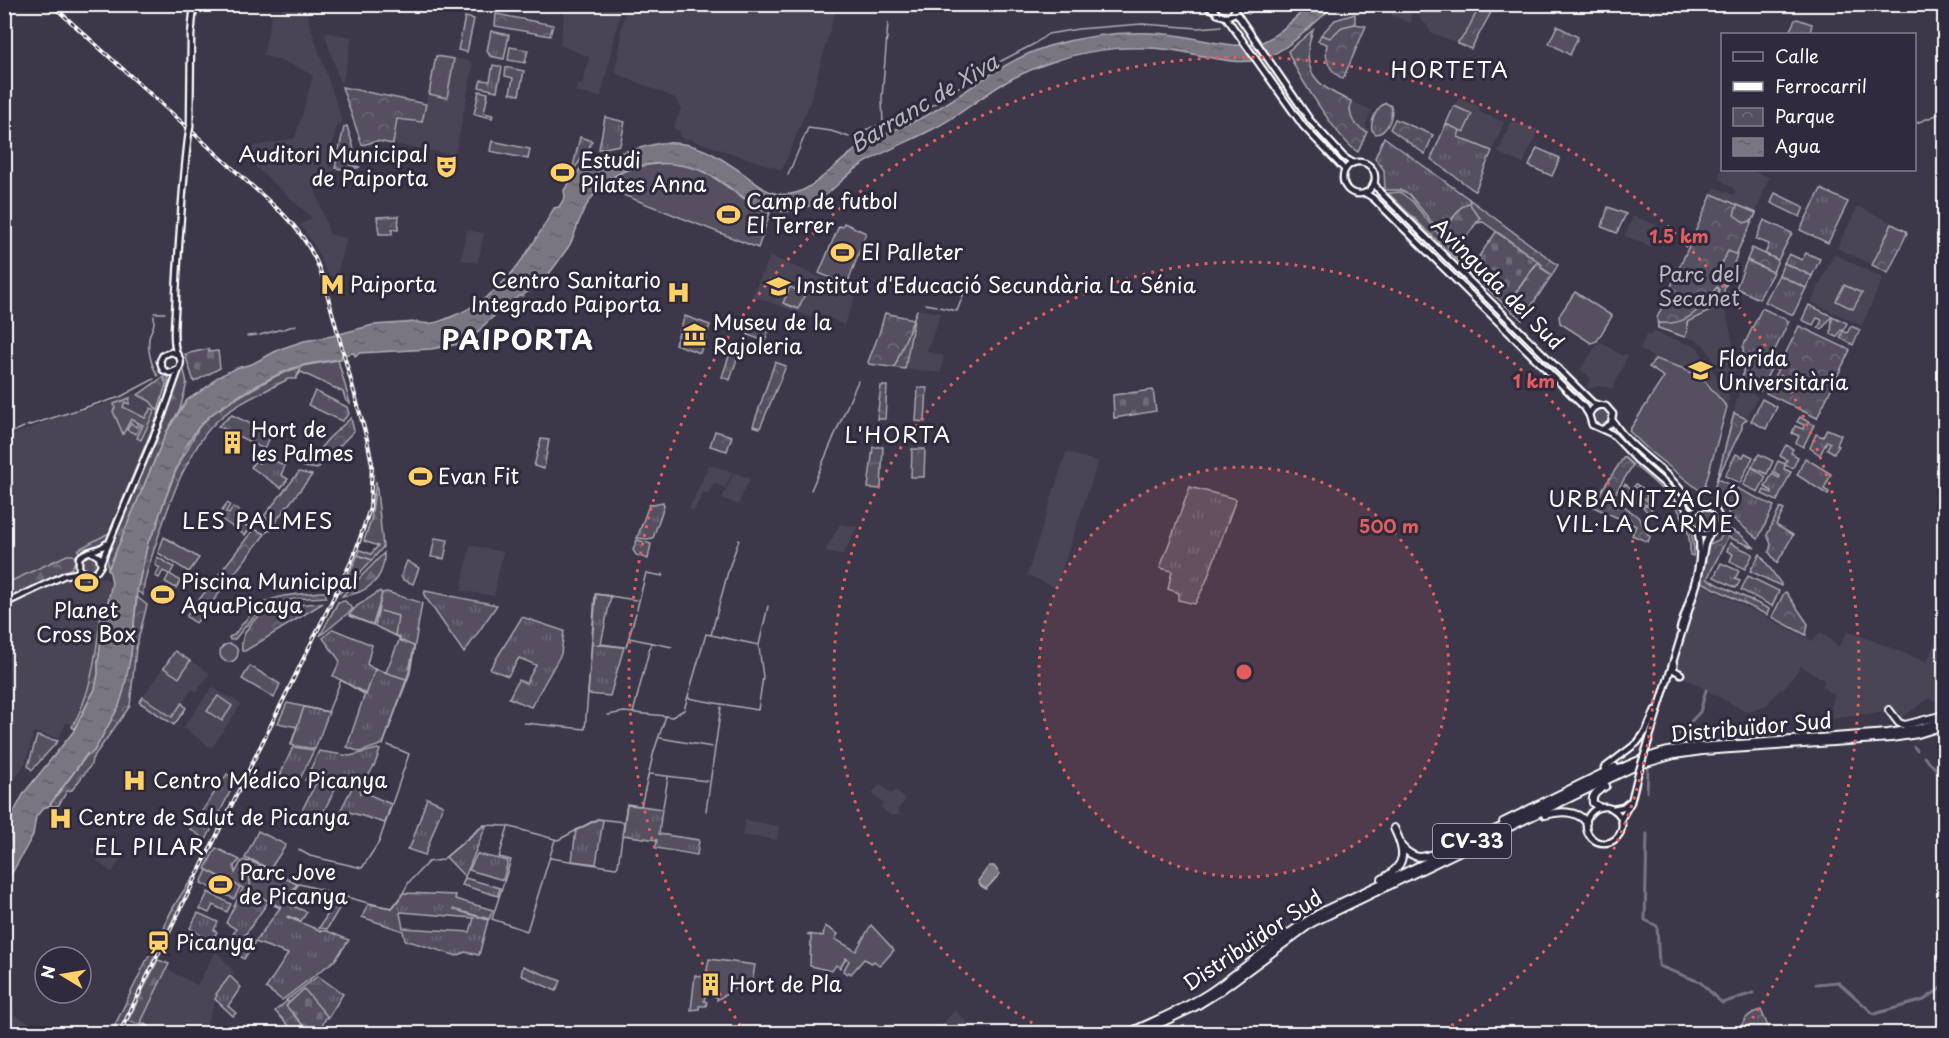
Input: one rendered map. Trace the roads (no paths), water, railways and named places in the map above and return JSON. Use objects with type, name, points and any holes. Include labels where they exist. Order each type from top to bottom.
[{"type":"highway","points":[[1889,711],[1899,723],[1905,724],[1944,715]]},
{"type":"highway","name":"Distribuïdor Sud","points":[[1902,734],[1944,720]]},
{"type":"highway","name":"Distribuïdor Sud","points":[[1126,1034],[1213,990],[1309,918],[1565,797],[1635,761],[1673,749],[1902,734],[1944,726]]},
{"type":"highway","points":[[1250,962],[1277,938],[1326,906],[1644,753],[1672,746],[1698,744],[1703,748]]},
{"type":"highway","points":[[1599,807],[1593,803],[1592,797],[1602,788],[1664,760],[1703,748]]},
{"type":"highway","name":"Distribuïdor Sud","points":[[1138,1034],[1195,1007],[1216,994],[1312,923],[1533,818],[1636,766],[1703,748]]},
{"type":"highway","points":[[1550,799],[1604,768]]},
{"type":"highway","points":[[1533,818],[1566,812],[1582,817],[1586,822]]},
{"type":"highway","points":[[1371,885],[1394,872],[1401,863],[1403,855],[1394,828]]},
{"type":"highway","points":[[1401,830],[1399,842],[1407,853],[1416,857],[1426,857],[1442,851]]},
{"type":"main road","points":[[4,604],[65,575],[94,574],[99,569],[179,369],[181,361],[177,354],[174,334],[182,189],[189,129],[194,4]]},
{"type":"main road","points":[[1203,4],[1213,7],[1219,16],[1226,17],[1303,126],[1345,170]]},
{"type":"main road","points":[[1226,17],[1236,8],[1252,36],[1310,120],[1344,157],[1353,163]]},
{"type":"main road","points":[[1360,162],[1370,166],[1374,174],[1374,183],[1365,193],[1354,194],[1345,187],[1343,179],[1345,170],[1353,163],[1360,162]]},
{"type":"main road","name":"Avinguda del Sud","points":[[1374,183],[1380,192],[1593,403],[1599,405]]},
{"type":"main road","name":"Avinguda del Sud","points":[[1365,193],[1373,198],[1584,407],[1589,415]]},
{"type":"main road","points":[[174,334],[168,352],[163,355],[160,362],[161,368],[168,372],[179,369]]},
{"type":"main road","points":[[168,352],[177,354]]},
{"type":"main road","points":[[168,372],[171,380],[168,400]]},
{"type":"main road","points":[[1603,429],[1613,421],[1613,414],[1609,408],[1599,405],[1589,415],[1592,425],[1614,436],[1665,484],[1692,514],[1692,526],[1698,532],[1700,549],[1698,567],[1631,802],[1621,819]]},
{"type":"main road","points":[[1613,421],[1635,448],[1671,479],[1693,503],[1701,507],[1712,508],[1718,516],[1717,528],[1710,533],[1660,701]]},
{"type":"main road","points":[[1692,514],[1701,507]]},
{"type":"main road","points":[[1698,532],[1710,533]]},
{"type":"main road","points":[[65,575],[78,562],[82,554],[103,547],[110,540]]},
{"type":"main road","points":[[91,552],[97,554],[101,562]]},
{"type":"main road","points":[[78,562],[83,573]]},
{"type":"main road","points":[[1676,653],[1673,669],[1681,674]]},
{"type":"main road","points":[[1604,768],[1627,753],[1641,738],[1664,685]]},
{"type":"main road","points":[[1613,810],[1621,819],[1622,826],[1619,834],[1614,840],[1604,843],[1594,840],[1589,835],[1586,822],[1590,814],[1599,807],[1613,810],[1626,805],[1632,795]]},
{"type":"water","points":[[1310,5],[1335,5],[1282,50],[1262,59],[1240,62],[1172,50],[1129,48],[1086,53],[1036,68],[1001,85],[942,124],[869,161],[853,171],[831,191],[807,207],[798,210],[784,212],[762,208],[703,171],[682,165],[650,164],[629,169],[606,182],[593,196],[569,245],[545,278],[493,317],[480,329],[471,342],[459,341],[459,344],[431,349],[360,353],[355,356],[354,353],[342,355],[341,359],[309,364],[268,379],[216,411],[198,428],[185,448],[157,526],[148,542],[137,591],[131,654],[119,706],[94,751],[90,755],[87,754],[49,806],[43,808],[36,817],[33,835],[5,886],[5,829],[24,793],[73,732],[95,689],[105,615],[112,583],[108,570],[167,431],[187,400],[210,385],[216,378],[236,368],[252,364],[280,349],[304,341],[373,325],[436,322],[471,307],[500,285],[513,271],[535,241],[554,208],[559,207],[565,197],[564,190],[586,161],[660,143],[683,144],[714,154],[769,191],[791,194],[817,182],[866,143],[927,115],[1016,59],[1032,52],[1078,39],[1107,34],[1136,33],[1177,35],[1226,44],[1250,45],[1274,36]]},
{"type":"water","points":[[989,866],[994,866],[1000,874],[986,889],[978,881]]},
{"type":"waterway","points":[[1260,7],[1263,4]]},
{"type":"waterway","points":[[1248,14],[1256,9]]},
{"type":"waterway","name":"Barranc de Xiva","points":[[883,126],[882,97],[888,23]]},
{"type":"waterway","name":"Barranc de Xiva","points":[[952,92],[978,73],[1034,44],[1048,34],[1142,24],[1198,28],[1222,26]]},
{"type":"waterway","name":"Barranc de Xiva","points":[[854,134],[876,126],[889,125],[933,105],[939,99]]},
{"type":"waterway","points":[[1916,123],[1944,112]]},
{"type":"waterway","name":"Barranc de Xiva","points":[[788,175],[808,128],[831,131],[849,137]]},
{"type":"waterway","points":[[939,307],[957,311],[969,280]]},
{"type":"waterway","points":[[925,304],[936,306]]},
{"type":"waterway","points":[[895,366],[917,310]]},
{"type":"waterway","points":[[154,313],[165,313]]},
{"type":"waterway","points":[[154,316],[149,350],[158,376]]},
{"type":"waterway","points":[[284,329],[296,325]]},
{"type":"waterway","points":[[260,335],[282,329]]},
{"type":"waterway","points":[[247,336],[257,335]]},
{"type":"waterway","points":[[104,402],[120,397],[154,379]]},
{"type":"waterway","points":[[811,490],[858,381]]},
{"type":"waterway","points":[[27,426],[102,402]]},
{"type":"waterway","points":[[4,436],[24,427]]},
{"type":"waterway","points":[[711,635],[739,540]]},
{"type":"waterway","points":[[637,609],[646,573],[663,576],[663,574]]},
{"type":"waterway","points":[[524,723],[585,729],[596,594],[636,600]]},
{"type":"waterway","points":[[297,884],[252,860],[248,862],[251,892],[280,907],[299,884],[392,908],[409,882],[428,862],[442,860],[483,825],[507,826],[558,840],[598,819],[624,822],[627,805],[641,806],[654,751],[666,716],[672,717],[684,710],[706,634],[759,645],[768,606]]},
{"type":"waterway","points":[[349,616],[373,625],[378,610]]},
{"type":"waterway","points":[[381,611],[398,616],[395,635],[400,637],[399,640],[414,646],[409,672],[383,745]]},
{"type":"waterway","points":[[626,647],[636,613]]},
{"type":"waterway","points":[[629,638],[672,647]]},
{"type":"waterway","points":[[633,713],[651,643]]},
{"type":"waterway","points":[[593,644],[623,647]]},
{"type":"waterway","points":[[721,704],[758,710],[763,677],[759,647]]},
{"type":"waterway","points":[[291,744],[304,707],[328,712],[341,680],[366,695],[375,669],[406,679]]},
{"type":"waterway","points":[[1679,734],[1700,712],[1706,690]]},
{"type":"waterway","points":[[688,698],[721,704]]},
{"type":"waterway","points":[[706,811],[721,707]]},
{"type":"waterway","points":[[608,715],[624,712],[666,716]]},
{"type":"waterway","points":[[660,738],[712,747]]},
{"type":"waterway","points":[[299,850],[310,856],[362,868],[379,842],[409,754],[388,745]]},
{"type":"waterway","points":[[1914,747],[1917,750]]},
{"type":"waterway","points":[[1924,757],[1929,762]]},
{"type":"waterway","points":[[1930,763],[1944,777]]},
{"type":"waterway","points":[[1647,792],[1648,768]]},
{"type":"waterway","points":[[650,774],[707,781]]},
{"type":"waterway","points":[[663,807],[668,777]]},
{"type":"waterway","points":[[550,858],[616,868],[624,823]]},
{"type":"waterway","points":[[508,827],[499,857],[511,860],[492,919],[527,931],[555,840]]},
{"type":"waterway","points":[[1647,834],[1645,920],[1657,926],[1659,966],[1700,982],[1722,1003],[1753,993]]},
{"type":"waterway","points":[[1816,984],[1838,982],[1874,1014],[1924,1000],[1944,986]]},
{"type":"railway","points":[[51,4],[283,214],[302,236],[312,252],[323,279],[372,464],[370,508],[354,556],[119,1034]]},
{"type":"place","name":"Auditori Municipal de Paiporta","points":[[446,167]]},
{"type":"place","name":"Estudi Pilates Anna","points":[[562,173]]},
{"type":"place","name":"Camp de futbol El Terrer","points":[[728,214]]},
{"type":"place","name":"El Palleter","points":[[843,253]]},
{"type":"place","name":"Paiporta","points":[[332,285]]},
{"type":"place","name":"Institut d'Educació Secundària La Sénia","points":[[778,286]]},
{"type":"place","name":"Centro Sanitario Integrado Paiporta","points":[[679,293]]},
{"type":"place","name":"Museu de la Rajoleria","points":[[695,335]]},
{"type":"place","name":"Florida Universitària","points":[[1700,371]]},
{"type":"place","name":"Hort de les Palmes","points":[[233,442]]},
{"type":"place","name":"Evan Fit","points":[[420,477]]},
{"type":"place","name":"Planet Cross Box","points":[[86,583]]},
{"type":"place","name":"Piscina Municipal AquaPicaya","points":[[163,594]]},
{"type":"place","name":"Centro Médico Picanya","points":[[135,781]]},
{"type":"place","name":"Centre de Salut de Picanya","points":[[60,818]]},
{"type":"place","name":"Parc Jove de Picanya","points":[[221,885]]},
{"type":"place","name":"Picanya","points":[[158,943]]},
{"type":"place","name":"Hort de Pla","points":[[711,985]]},
{"type":"district","name":"HORTETA","points":[[1450,70]]},
{"type":"district","name":"PAIPORTA","points":[[518,341]]},
{"type":"district","name":"L'HORTA","points":[[898,435]]},
{"type":"district","name":"URBANITZACIÓ VIL·LA CARME","points":[[1645,512]]},
{"type":"district","name":"LES PALMES","points":[[258,521]]},
{"type":"district","name":"EL PILAR","points":[[150,847]]},
{"type":"park label","name":"Parc del Secanet","points":[[1699,287]]}]
